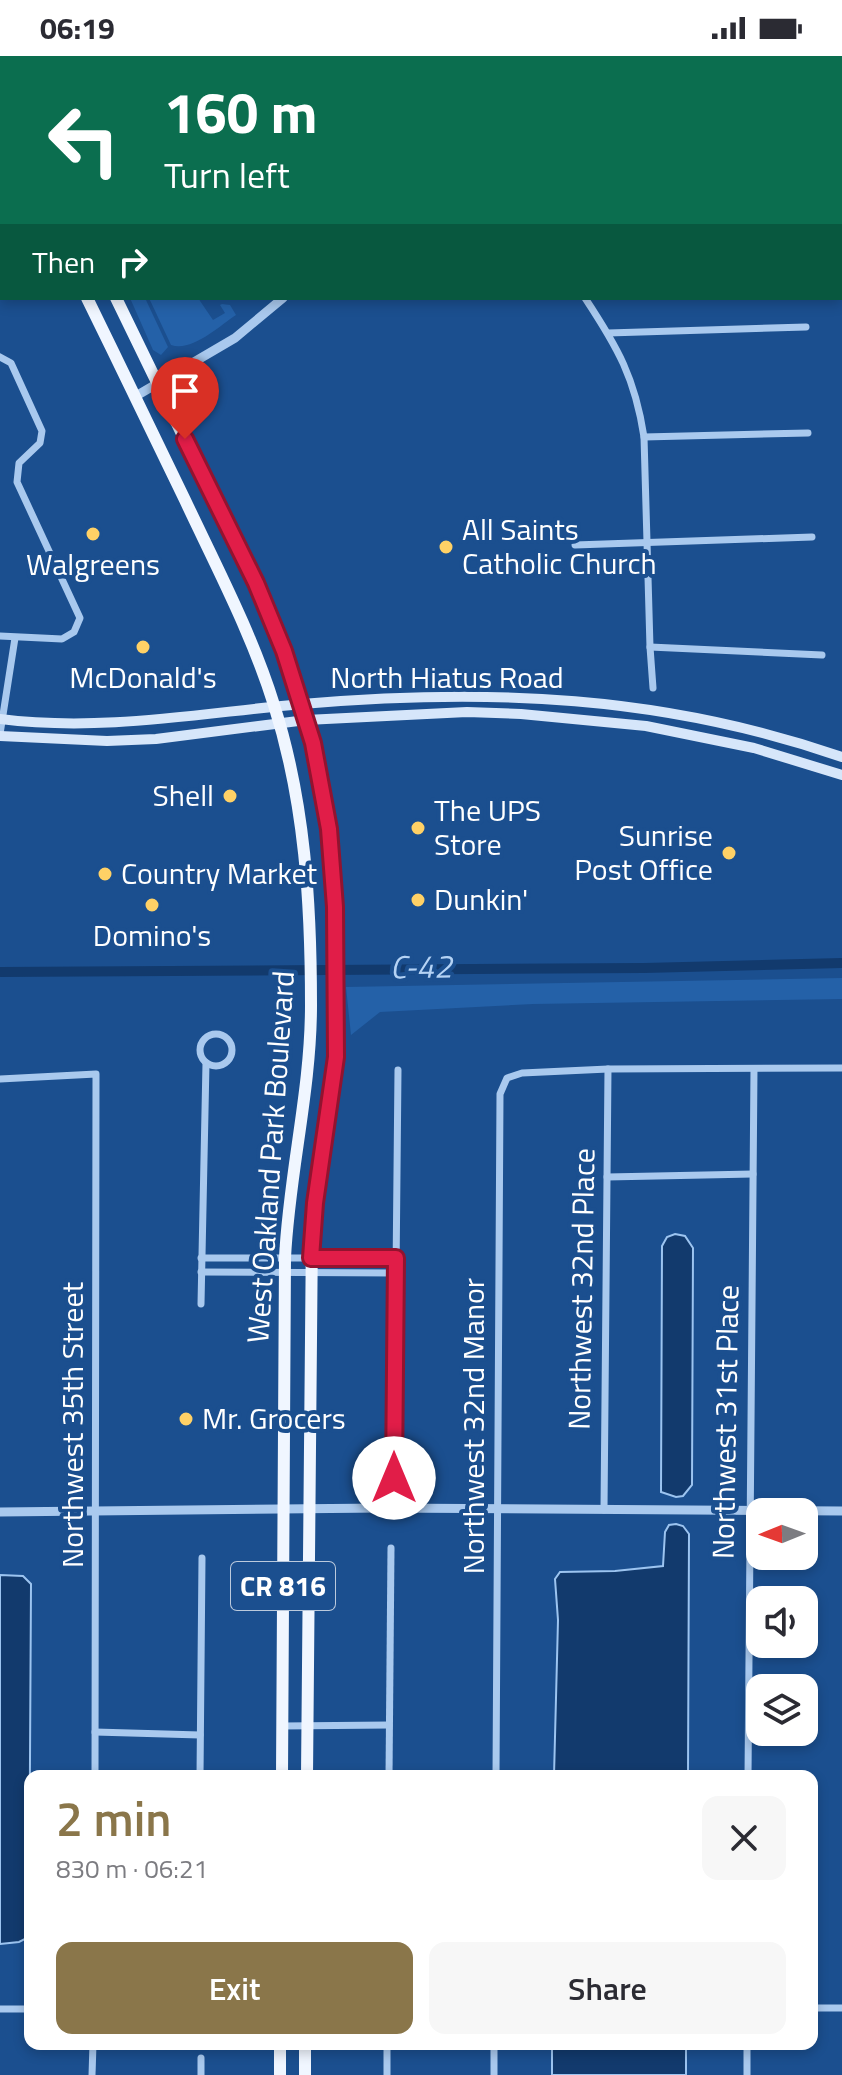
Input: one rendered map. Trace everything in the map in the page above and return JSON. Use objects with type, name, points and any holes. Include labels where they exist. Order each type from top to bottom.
[{"type":"main road","name":"West Oakland Park Boulevard","points":[[88,300],[232,597],[275,707],[303,842],[310,933],[311,1003],[309,1072],[285,1258],[282,1770]]},
{"type":"main road","name":"West Oakland Park Boulevard","points":[[117,300],[273,621],[302,704],[329,829],[335,932],[334,1082],[315,1203],[311,1258],[307,1770]]},
{"type":"main road","name":"North Hiatus Road","points":[[1,719],[62,724],[158,721],[383,697],[500,695],[647,708],[759,731],[842,757]]},
{"type":"main road","name":"North Hiatus Road","points":[[0,735],[60,741],[156,739],[306,720],[467,712],[521,714],[637,725],[754,748],[842,775]]},
{"type":"main road","points":[[280,2050],[280,2075]]},
{"type":"main road","points":[[305,2050],[305,2075]]},
{"type":"street","points":[[136,396],[235,338],[281,300]]},
{"type":"street","points":[[586,300],[630,376],[639,404],[644,437],[653,688]]},
{"type":"street","points":[[608,333],[806,327]]},
{"type":"street","points":[[0,357],[11,363],[42,431],[40,443],[19,463],[17,482],[77,608],[79,623],[74,632],[65,638],[0,636],[0,642]]},
{"type":"street","points":[[644,437],[808,433]]},
{"type":"street","points":[[575,545],[812,537]]},
{"type":"street","points":[[0,735],[15,638]]},
{"type":"street","points":[[650,647],[822,655]]},
{"type":"street","points":[[201,1304],[206,1063],[200,1051],[202,1042],[214,1034],[224,1037],[231,1045],[229,1060],[215,1067],[206,1063]]},
{"type":"street","points":[[608,1069],[842,1068]]},
{"type":"street","name":"Northwest 32nd Manor","points":[[496,1770],[500,1094],[507,1078],[522,1073],[608,1069]]},
{"type":"street","name":"Northwest 32nd Place","points":[[604,1510],[608,1069]]},
{"type":"street","name":"Northwest 31st Place","points":[[749,1498],[754,1069]]},
{"type":"street","points":[[394,1478],[398,1070]]},
{"type":"street","name":"Northwest 35th Street","points":[[0,1079],[96,1074],[95,1770]]},
{"type":"street","points":[[607,1177],[753,1174]]},
{"type":"street","points":[[201,1258],[396,1258]]},
{"type":"street","points":[[201,1272],[396,1273]]},
{"type":"street","points":[[0,1512],[308,1508],[746,1510]]},
{"type":"street","points":[[818,1511],[842,1511]]},
{"type":"street","points":[[389,1770],[391,1548]]},
{"type":"street","points":[[200,1770],[202,1558]]},
{"type":"street","name":"Northwest 31st Place","points":[[748,1770],[749,1570]]},
{"type":"street","points":[[282,1726],[389,1725]]},
{"type":"street","points":[[95,1732],[200,1735]]},
{"type":"street","points":[[818,2008],[842,2008]]},
{"type":"street","points":[[0,2009],[24,2009]]},
{"type":"street","points":[[92,2075],[93,2050]]},
{"type":"street","points":[[387,2050],[387,2075]]},
{"type":"street","points":[[494,2050],[494,2075]]},
{"type":"street","points":[[747,2050],[747,2075]]},
{"type":"street","points":[[201,2058],[201,2075]]},
{"type":"shaded area","points":[[131,300],[146,300],[168,347],[161,355],[153,350]]},
{"type":"shaded area","points":[[150,300],[199,300],[213,320],[225,313],[222,304],[230,305],[236,315],[196,342],[171,345]]},
{"type":"shaded area","points":[[842,978],[842,999],[533,1004],[380,1012],[351,1035],[346,987]]},
{"type":"shaded area","points":[[675,1234],[685,1236],[693,1248],[692,1485],[683,1496],[676,1497],[661,1492],[662,1246],[667,1237]]},
{"type":"shaded area","points":[[669,1525],[683,1526],[689,1534],[688,1770],[554,1770],[558,1620],[555,1579],[560,1572],[663,1566],[665,1532]]},
{"type":"shaded area","points":[[0,1575],[23,1576],[31,1584],[30,1770],[24,1770],[24,1940],[0,1944]]},
{"type":"shaded area","points":[[552,2050],[686,2050],[686,2075],[552,2075]]},
{"type":"waterway","name":"C-42","points":[[0,972],[644,968],[842,963]]},
{"type":"place","name":"Walgreens","points":[[93,534]]},
{"type":"place","name":"All Saints Catholic Church","points":[[446,547]]},
{"type":"place","name":"McDonald's","points":[[143,647]]},
{"type":"place","name":"Shell","points":[[230,796]]},
{"type":"place","name":"The UPS Store","points":[[418,828]]},
{"type":"place","name":"Sunrise Post Office","points":[[729,853]]},
{"type":"place","name":"Country Market","points":[[105,874]]},
{"type":"place","name":"Dunkin'","points":[[418,900]]},
{"type":"place","name":"Domino's","points":[[152,905]]},
{"type":"place","name":"Mr. Grocers","points":[[186,1419]]},
{"type":"route","points":[[185,439],[273,621],[295,681],[320,775],[334,889],[336,1042],[334,1082],[315,1203],[311,1258],[396,1258],[394,1478]]}]
